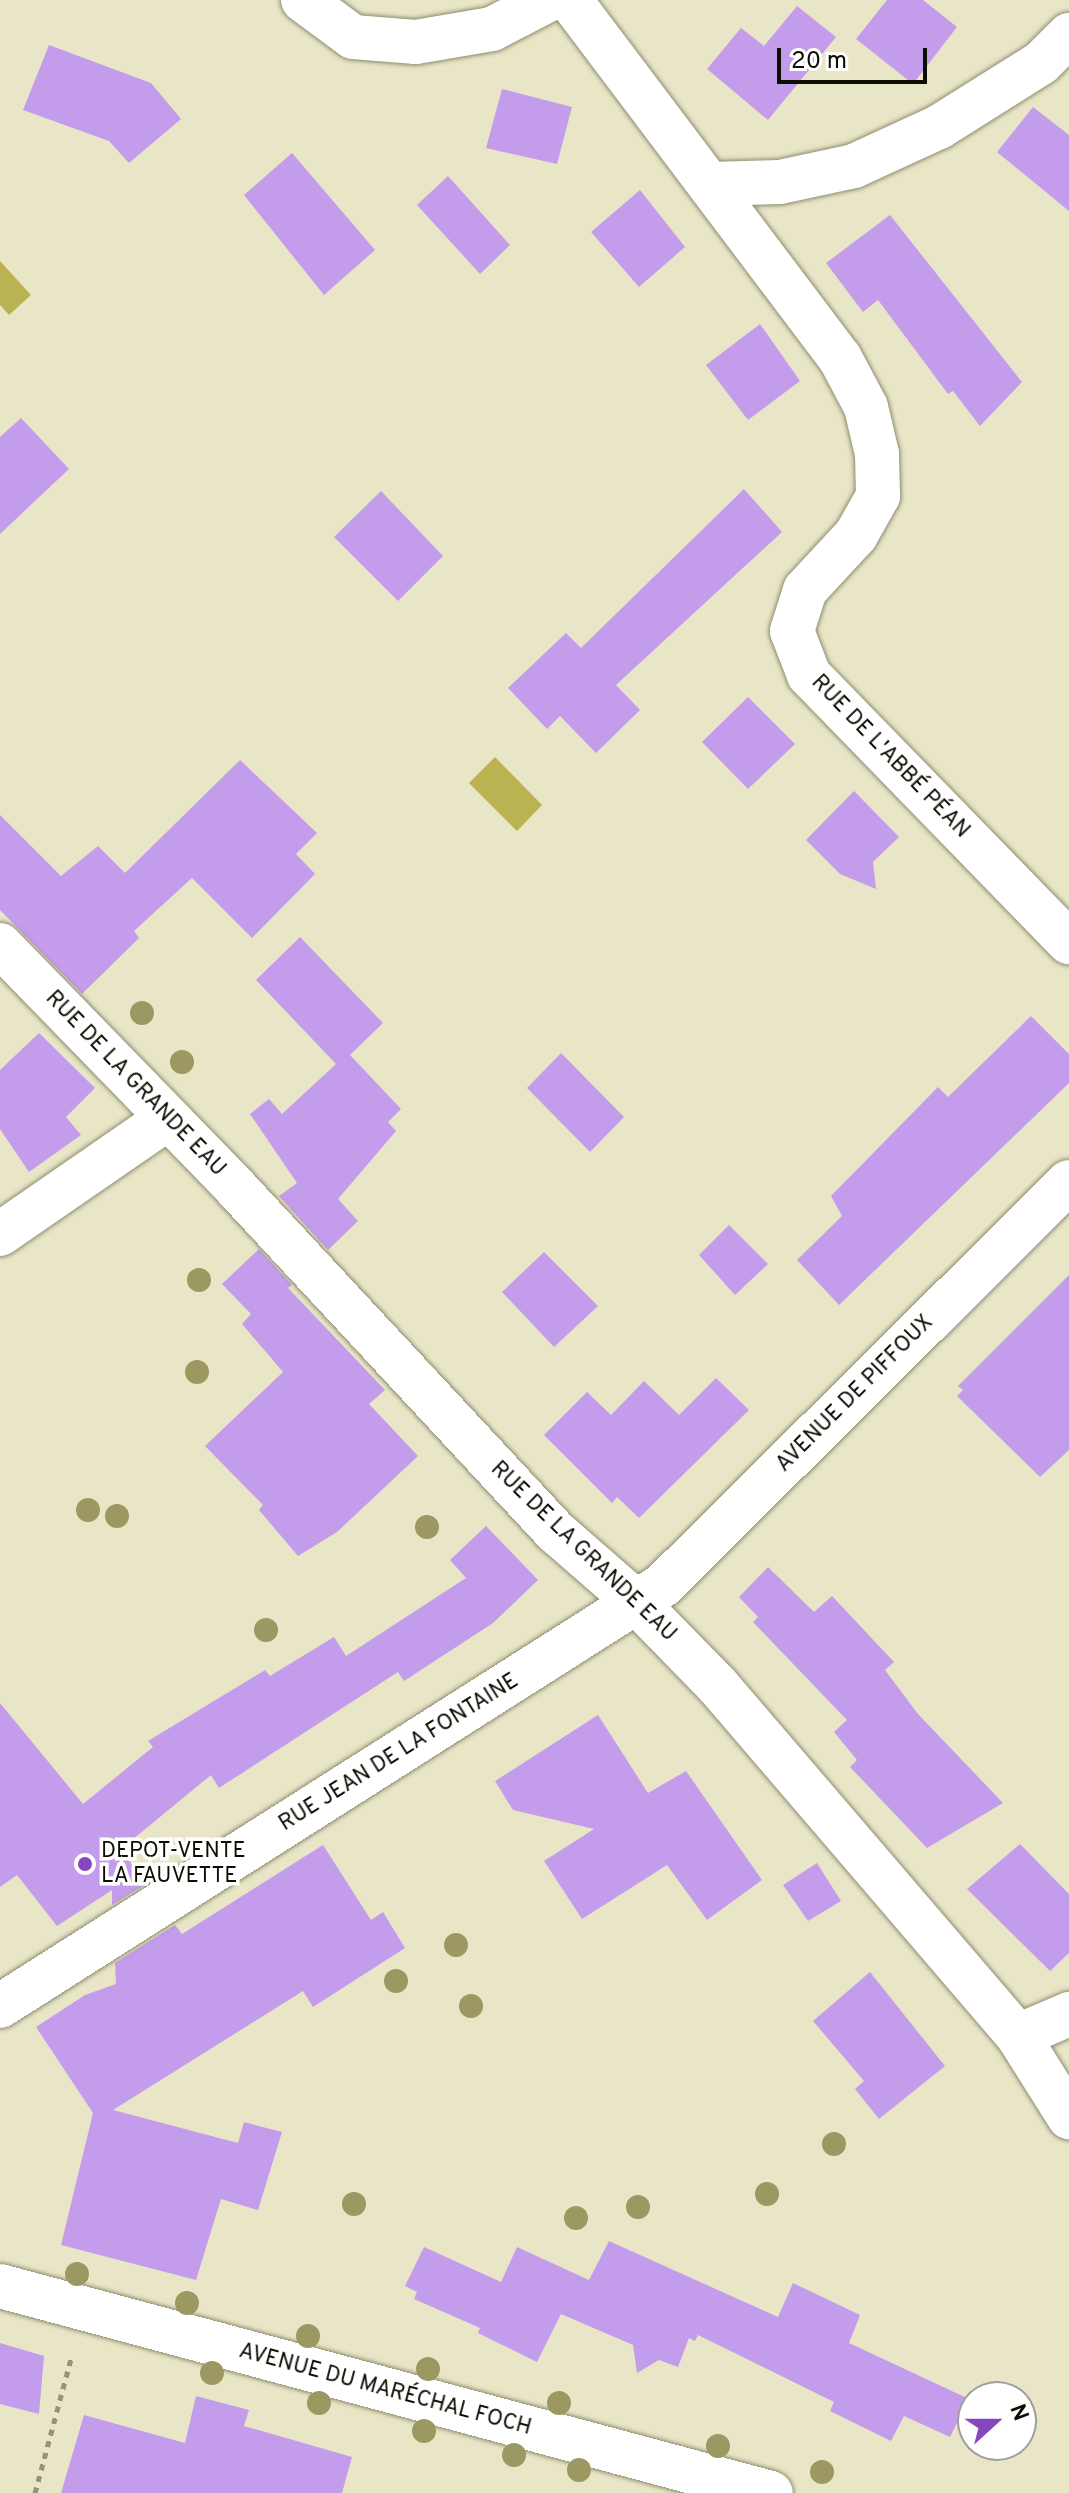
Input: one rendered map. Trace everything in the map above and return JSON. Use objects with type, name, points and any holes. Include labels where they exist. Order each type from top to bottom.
[{"type":"street","points":[[303,0],[353,37],[416,42],[492,29],[548,0]]},
{"type":"street","name":"RUE DE L'ABBÉ PÉAN","points":[[570,0],[840,358],[866,407],[877,454],[878,496],[856,535],[805,590],[792,631],[809,675],[1069,942]]},
{"type":"street","points":[[709,184],[780,182],[854,166],[939,127],[1041,63],[1069,35]]},
{"type":"street","name":"RUE DE LA GRANDE EAU","points":[[0,945],[168,1118],[557,1533],[636,1602],[718,1686],[1018,2036],[1069,2117]]},
{"type":"street","points":[[0,1234],[168,1118]]},
{"type":"street","name":"AVENUE DE PIFFOUX","points":[[636,1602],[663,1585],[1069,1182]]},
{"type":"street","name":"RUE JEAN DE LA FONTAINE","points":[[0,2006],[636,1602]]},
{"type":"street","points":[[1018,2036],[1069,2014]]},
{"type":"street","name":"AVENUE DU MARÉCHAL FOCH","points":[[0,2286],[771,2493]]},
{"type":"path","points":[[35,2493],[74,2349]]},
{"type":"shaded area","points":[[0,261],[31,295],[9,315],[0,305]]},
{"type":"shaded area","points":[[495,757],[542,805],[517,831],[469,783]]},
{"type":"building","points":[[887,0],[923,0],[957,27],[913,84],[856,39]]},
{"type":"building","points":[[797,6],[836,37],[768,120],[707,69],[741,28],[764,46]]},
{"type":"building","points":[[49,45],[151,83],[181,119],[129,163],[109,141],[23,110]]},
{"type":"building","points":[[502,89],[572,107],[557,164],[486,148]]},
{"type":"building","points":[[1033,107],[1069,135],[1069,211],[997,152]]},
{"type":"building","points":[[292,153],[375,250],[324,295],[244,195]]},
{"type":"building","points":[[448,176],[510,245],[480,274],[417,205]]},
{"type":"building","points":[[640,190],[685,247],[639,287],[591,232]]},
{"type":"building","points":[[890,215],[1022,382],[980,426],[953,391],[948,394],[878,300],[863,312],[826,263]]},
{"type":"building","points":[[760,324],[800,381],[748,420],[706,365]]},
{"type":"building","points":[[21,418],[69,469],[0,534],[0,437]]},
{"type":"building","points":[[744,489],[782,532],[616,685],[640,710],[596,753],[560,716],[547,729],[508,688],[566,633],[581,648]]},
{"type":"building","points":[[381,491],[443,556],[398,601],[334,537]]},
{"type":"building","points":[[748,697],[795,744],[748,789],[702,742]]},
{"type":"building","points":[[240,760],[317,833],[296,854],[315,874],[252,938],[192,878],[134,931],[139,938],[82,994],[0,910],[0,815],[61,876],[98,846],[125,873]]},
{"type":"building","points":[[854,791],[899,837],[873,862],[876,889],[840,874],[806,840]]},
{"type":"building","points":[[300,937],[383,1023],[350,1055],[401,1109],[388,1122],[396,1131],[338,1199],[358,1221],[328,1250],[279,1196],[297,1183],[250,1114],[269,1099],[282,1114],[336,1064],[256,980]]},
{"type":"building","points":[[1031,1016],[1069,1054],[1069,1083],[839,1305],[797,1260],[842,1216],[831,1196],[938,1087],[948,1097]]},
{"type":"building","points":[[39,1033],[95,1088],[66,1117],[81,1135],[29,1172],[0,1129],[0,1070]]},
{"type":"building","points":[[561,1053],[624,1117],[590,1152],[527,1088]]},
{"type":"building","points":[[729,1225],[768,1264],[735,1295],[699,1255]]},
{"type":"building","points":[[259,1249],[292,1285],[288,1288],[385,1390],[369,1404],[418,1456],[337,1532],[298,1556],[259,1510],[263,1505],[205,1446],[283,1372],[242,1324],[251,1314],[222,1284]]},
{"type":"building","points":[[544,1252],[598,1306],[554,1347],[502,1292]]},
{"type":"building","points":[[1069,1275],[1069,1450],[1040,1477],[957,1396],[963,1390],[958,1386]]},
{"type":"building","points":[[716,1378],[749,1410],[639,1518],[617,1497],[612,1503],[544,1435],[587,1392],[611,1415],[644,1381],[679,1415]]},
{"type":"building","points":[[486,1526],[538,1580],[493,1623],[404,1681],[398,1672],[219,1788],[211,1775],[121,1849],[146,1884],[112,1905],[112,1890],[57,1926],[17,1875],[0,1887],[0,1703],[83,1804],[153,1747],[148,1741],[265,1670],[270,1676],[334,1637],[346,1656],[466,1578],[450,1560]]},
{"type":"building","points":[[768,1567],[814,1612],[832,1596],[894,1662],[885,1670],[918,1714],[1003,1803],[927,1848],[850,1767],[857,1760],[834,1732],[847,1720],[753,1622],[758,1617],[739,1597]]},
{"type":"building","points":[[598,1715],[648,1793],[686,1771],[762,1880],[707,1920],[667,1865],[582,1919],[544,1861],[594,1829],[513,1810],[495,1781]]},
{"type":"building","points":[[1020,1844],[1069,1894],[1069,1953],[1050,1971],[967,1889]]},
{"type":"building","points":[[323,1845],[371,1920],[383,1912],[405,1948],[313,2007],[303,1991],[113,2110],[238,2143],[244,2122],[282,2132],[258,2210],[221,2199],[196,2280],[61,2245],[93,2113],[36,2027],[85,1995],[116,1984],[115,1963],[175,1925],[182,1934]]},
{"type":"building","points":[[817,1863],[841,1901],[808,1921],[783,1885]]},
{"type":"building","points":[[870,1972],[945,2066],[879,2119],[855,2089],[864,2081],[813,2021]]},
{"type":"building","points":[[609,2241],[778,2317],[793,2283],[860,2315],[849,2343],[957,2393],[957,2423],[950,2437],[904,2416],[891,2441],[830,2411],[834,2402],[698,2335],[695,2341],[689,2338],[678,2367],[659,2360],[637,2373],[633,2345],[561,2314],[537,2362],[478,2333],[480,2328],[414,2299],[417,2292],[405,2286],[424,2247],[501,2282],[517,2247],[589,2280]]},
{"type":"building","points":[[0,2343],[44,2356],[39,2414],[0,2404]]},
{"type":"building","points":[[196,2396],[249,2410],[244,2426],[352,2457],[342,2493],[61,2493],[84,2415],[185,2443]]},
{"type":"place","name":"DEPOT-VENTE LA FAUVETTE","points":[[85,1864]]}]
